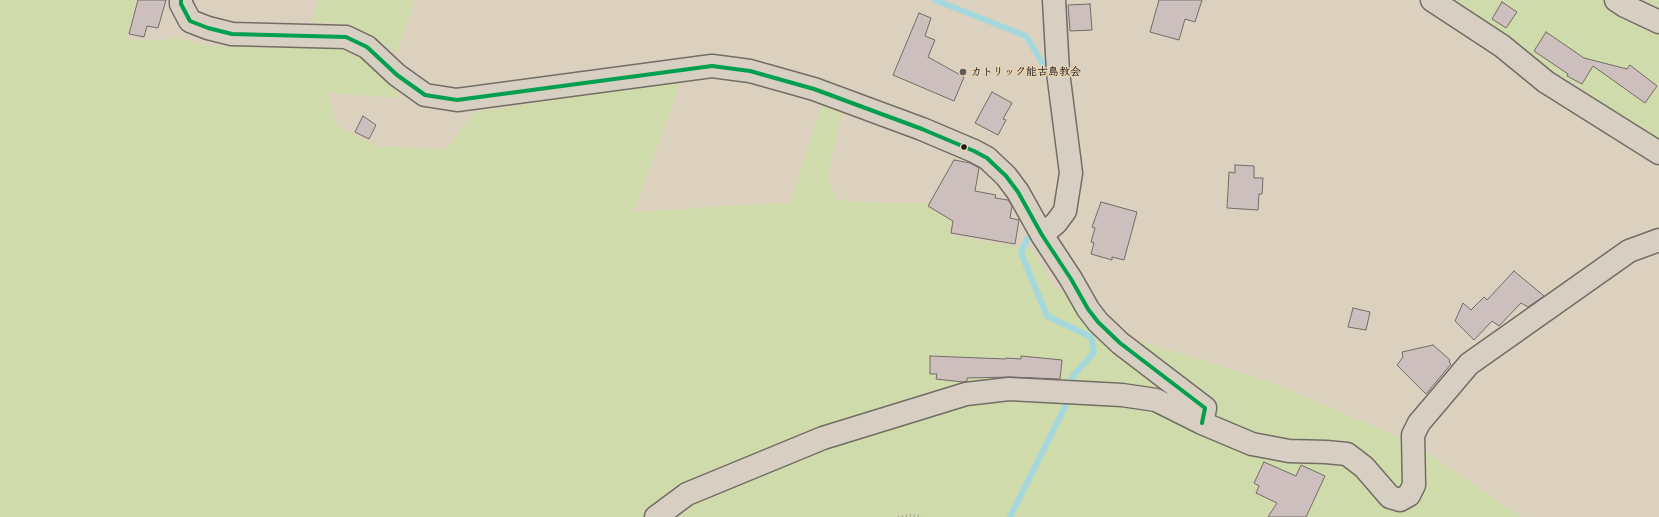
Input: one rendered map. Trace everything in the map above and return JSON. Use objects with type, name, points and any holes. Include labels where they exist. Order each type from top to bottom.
[{"type":"street","points":[[182,0],[181,4],[190,21],[208,28],[232,34],[346,37],[367,47],[397,75],[425,95],[457,100],[712,66],[758,73],[829,94],[922,129],[987,158],[1006,176],[1018,192],[1042,235],[1071,279],[1088,309],[1098,322],[1120,343],[1205,408],[1202,424]]},
{"type":"street","points":[[1042,235],[1056,223],[1065,211],[1071,173],[1058,72],[1054,0]]},
{"type":"street","points":[[1432,0],[1502,46],[1546,82],[1659,153]]},
{"type":"street","points":[[1616,0],[1659,22]]},
{"type":"street","points":[[656,517],[687,494],[823,438],[966,394],[1009,389],[1122,395],[1156,400],[1202,424],[1252,444],[1289,451],[1347,454],[1364,467],[1390,497],[1400,500],[1409,495],[1414,485],[1413,435],[1419,423],[1470,364],[1629,251],[1659,240]]},
{"type":"path","points":[[898,517],[912,515],[922,517]]},
{"type":"green space","points":[[0,0],[137,0],[126,39],[162,41],[176,37],[214,46],[343,49],[363,57],[401,86],[396,98],[329,93],[331,109],[338,126],[378,146],[446,149],[474,112],[681,81],[634,212],[791,202],[822,104],[842,113],[827,178],[837,200],[884,203],[954,203],[949,235],[1032,249],[1054,286],[1124,336],[1269,381],[1417,445],[1521,517],[0,517]]},
{"type":"green space","points":[[318,0],[415,0],[397,54],[373,36],[342,23],[312,22]]},
{"type":"green space","points":[[1443,0],[1659,0],[1659,139],[1459,10]]},
{"type":"building","points":[[138,0],[166,0],[158,28],[147,26],[144,37],[129,34]]},
{"type":"building","points":[[1159,0],[1202,0],[1195,22],[1185,19],[1179,40],[1150,32]]},
{"type":"building","points":[[1502,2],[1517,12],[1506,28],[1492,19]]},
{"type":"building","points":[[1090,4],[1092,30],[1070,31],[1068,5]]},
{"type":"building","points":[[919,13],[931,18],[925,36],[935,40],[928,57],[964,77],[954,101],[893,75]]},
{"type":"building","points":[[1546,32],[1584,58],[1627,69],[1630,65],[1657,86],[1645,103],[1593,66],[1582,84],[1567,76],[1568,74],[1534,51]]},
{"type":"building","points":[[992,92],[1012,103],[1003,119],[1006,120],[998,135],[975,123]]},
{"type":"building","points":[[363,116],[376,125],[369,139],[355,132]]},
{"type":"building","points":[[954,160],[970,163],[979,168],[975,191],[996,195],[995,198],[1008,200],[1012,206],[1010,218],[1019,220],[1015,244],[951,233],[953,221],[928,206]]},
{"type":"building","points":[[1235,165],[1254,166],[1254,178],[1263,178],[1262,194],[1259,194],[1258,210],[1227,208],[1229,172],[1235,173]]},
{"type":"building","points":[[1101,202],[1137,212],[1124,260],[1112,257],[1112,260],[1091,254],[1094,243],[1091,242],[1095,228],[1092,227]]},
{"type":"building","points":[[1514,271],[1544,296],[1528,307],[1521,303],[1499,326],[1492,321],[1474,340],[1455,321],[1463,303],[1471,310],[1484,297],[1487,300]]},
{"type":"building","points":[[1353,308],[1370,312],[1366,330],[1348,327]]},
{"type":"building","points":[[1433,345],[1450,360],[1449,362],[1451,364],[1426,394],[1397,365],[1403,357],[1402,352]]},
{"type":"building","points":[[930,356],[1021,359],[1021,356],[1062,360],[1060,379],[1010,377],[967,378],[967,381],[963,382],[936,379],[937,374],[930,374]]},
{"type":"building","points":[[1264,462],[1296,476],[1301,465],[1325,476],[1306,517],[1268,517],[1277,503],[1256,493],[1259,486],[1254,483]]},
{"type":"waterway","points":[[935,0],[1026,36],[1043,64]]},
{"type":"waterway","points":[[1027,239],[1021,253],[1047,316],[1091,337],[1094,352],[1073,376],[1070,384]]},
{"type":"waterway","points":[[1010,517],[1068,401]]},
{"type":"transit line","points":[[181,0],[181,4],[190,21],[208,28],[232,34],[346,37],[367,47],[397,75],[425,95],[457,100],[712,66],[750,71],[814,89],[922,129],[987,158],[1006,176],[1018,192],[1042,235],[1071,279],[1088,309],[1098,322],[1120,343],[1205,408],[1202,423]]},
{"type":"place","name":"カトリック能古島教会","points":[[963,72]]}]
